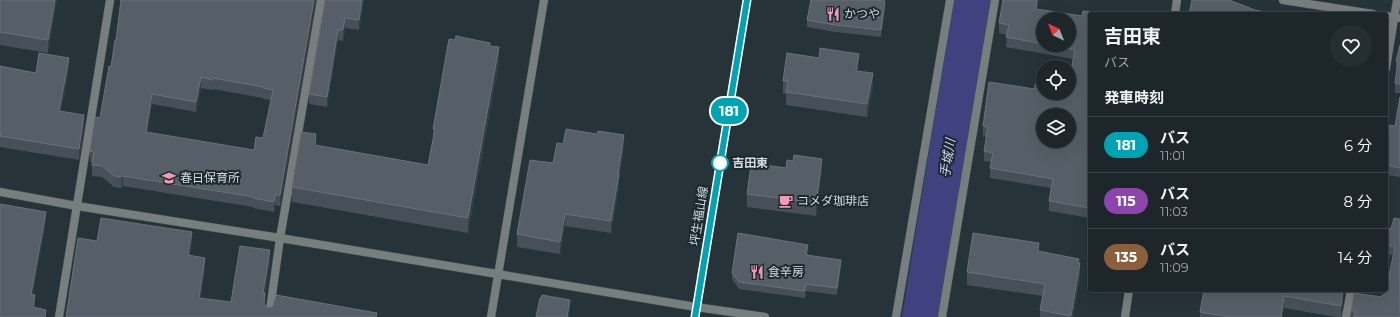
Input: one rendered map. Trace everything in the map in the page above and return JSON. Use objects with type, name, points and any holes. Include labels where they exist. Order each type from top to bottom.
[{"type":"main road","name":"坪生福山線","points":[[695,317],[747,0]]},
{"type":"street","points":[[59,317],[110,0]]},
{"type":"street","points":[[269,317],[280,238],[321,0]]},
{"type":"street","points":[[492,317],[544,0]]},
{"type":"street","points":[[896,317],[950,0]]},
{"type":"street","points":[[942,317],[995,0]]},
{"type":"street","points":[[1175,12],[1178,0]]},
{"type":"street","points":[[1284,0],[1360,12]]},
{"type":"street","points":[[1388,53],[1397,0]]},
{"type":"street","points":[[0,192],[77,206],[765,317]]},
{"type":"street","points":[[1125,317],[1129,292]]},
{"type":"street","points":[[1346,317],[1351,292]]},
{"type":"building","points":[[0,0],[55,0],[48,40],[0,32]]},
{"type":"building","points":[[121,0],[314,0],[280,195],[275,195],[274,202],[253,198],[254,197],[123,176],[114,176],[102,166],[92,165],[94,152],[90,151],[95,117],[100,118],[109,66],[111,67]],"holes":[[[201,77],[212,80],[213,78],[273,90],[263,138],[256,137],[254,150],[146,132],[152,94],[196,102]]]},
{"type":"building","points":[[325,0],[362,0],[359,20],[345,18],[343,30],[338,30],[327,97],[309,94]]},
{"type":"building","points":[[811,0],[885,1],[881,30],[835,25],[807,20]]},
{"type":"building","points":[[1003,0],[1037,0],[1036,9],[1056,12],[1036,12],[1036,43],[1006,37],[1009,25],[999,23]]},
{"type":"building","points":[[1192,0],[1229,0],[1255,10],[1265,12],[1189,12]]},
{"type":"building","points":[[1083,11],[1089,12],[1088,12],[1088,208],[1049,201],[1053,179],[990,168],[993,153],[984,151],[988,127],[983,126],[989,82],[1035,89],[1036,84],[1036,100],[1076,100],[1076,60],[1073,60],[1075,52],[1076,52],[1076,15],[1082,16]]},
{"type":"building","points":[[456,36],[490,43],[490,46],[499,47],[468,218],[292,187],[301,132],[316,134],[315,145],[428,165],[449,39],[455,40]]},
{"type":"building","points":[[1400,45],[1400,84],[1395,83],[1398,61],[1396,61]]},
{"type":"building","points":[[820,48],[859,54],[856,71],[873,73],[867,104],[786,92],[788,81],[783,81],[787,53],[819,58]]},
{"type":"building","points":[[39,53],[69,58],[59,111],[84,115],[79,149],[0,136],[0,66],[36,73]]},
{"type":"building","points":[[1400,97],[1400,168],[1388,165],[1388,136],[1390,125],[1395,126]]},
{"type":"building","points":[[566,129],[597,134],[598,131],[624,135],[611,221],[565,214],[560,242],[517,234],[530,160],[553,163],[557,143],[563,144]]},
{"type":"building","points":[[794,155],[822,159],[816,203],[747,194],[751,165],[757,164],[786,168],[787,160],[793,161]]},
{"type":"building","points":[[0,204],[46,212],[31,294],[35,295],[33,307],[46,310],[45,317],[0,317]]},
{"type":"building","points":[[101,218],[192,232],[188,255],[205,258],[199,298],[231,302],[240,246],[270,250],[263,293],[265,293],[264,304],[266,307],[273,306],[276,295],[377,313],[376,317],[66,317],[78,238],[97,241]]},
{"type":"building","points":[[1394,218],[1400,219],[1400,317],[1354,317],[1355,311],[1351,310],[1354,293],[1382,297],[1382,295],[1385,295],[1386,292],[1388,292],[1388,281],[1395,247],[1388,245],[1388,228],[1391,229]]},
{"type":"building","points":[[738,233],[808,245],[806,255],[841,260],[837,288],[806,284],[805,291],[739,282],[732,273]]},
{"type":"building","points":[[973,233],[1039,243],[1038,251],[1079,259],[1078,263],[1080,263],[1071,316],[1040,310],[1045,284],[967,272]]},
{"type":"building","points":[[1204,292],[1343,292],[1341,306],[1284,296],[1281,317],[1230,317],[1200,312]]},
{"type":"building","points":[[542,295],[570,300],[567,317],[536,317]]},
{"type":"waterway","name":"手城川","points":[[921,317],[973,0]]},
{"type":"bus line","name":"181","points":[[695,317],[747,0]]},
{"type":"place","name":"かつや","points":[[833,14]]},
{"type":"place","name":"吉田東","points":[[720,163]]},
{"type":"place","name":"春日保育所","points":[[169,178]]},
{"type":"place","name":"コメダ珈琲店","points":[[786,201]]},
{"type":"place","name":"食辛房","points":[[757,272]]}]
